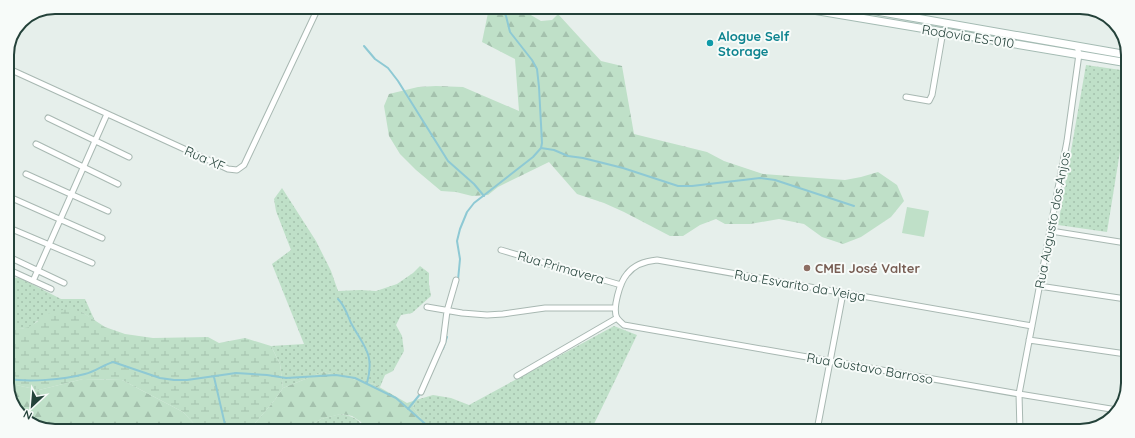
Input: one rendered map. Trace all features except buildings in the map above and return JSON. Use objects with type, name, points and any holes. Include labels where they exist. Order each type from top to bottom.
[{"type":"main road","name":"Rodovia ES-010","points":[[837,14],[1121,62]]},
{"type":"main road","name":"Rodovia ES-010","points":[[894,14],[1121,54]]},
{"type":"street","name":"Rua XF","points":[[14,71],[233,170],[241,168],[244,165],[315,14]]},
{"type":"street","points":[[906,97],[929,101],[932,95],[943,32]]},
{"type":"street","name":"Rua Augusto dos Anjos","points":[[1020,424],[1019,394],[1067,142],[1079,54],[1076,46]]},
{"type":"street","points":[[33,281],[50,246],[107,114]]},
{"type":"street","points":[[48,118],[95,142],[129,157]]},
{"type":"street","points":[[36,144],[118,184]]},
{"type":"street","points":[[26,174],[108,211]]},
{"type":"street","points":[[14,199],[102,238]]},
{"type":"street","points":[[14,230],[92,263]]},
{"type":"street","points":[[1051,231],[1121,242]]},
{"type":"street","name":"Rua Primavera","points":[[501,250],[621,285]]},
{"type":"street","points":[[14,259],[64,283]]},
{"type":"street","name":"Rua Esvarito da Veiga","points":[[617,318],[615,308],[621,285],[626,274],[632,269],[649,261],[657,260],[1032,326]]},
{"type":"street","points":[[14,272],[51,289]]},
{"type":"street","points":[[421,392],[443,342],[447,310],[456,280]]},
{"type":"street","points":[[1039,286],[1121,298]]},
{"type":"street","points":[[818,424],[843,293]]},
{"type":"street","points":[[427,307],[469,314],[487,315],[545,308],[615,308]]},
{"type":"street","points":[[517,376],[617,318]]},
{"type":"street","name":"Rua Gustavo Barroso","points":[[617,318],[624,325],[1112,409]]},
{"type":"street","points":[[1029,340],[1121,353]]},
{"type":"green space","points":[[488,14],[529,14],[541,21],[552,20],[558,14],[601,61],[622,66],[634,134],[707,152],[724,161],[763,174],[845,180],[878,172],[897,185],[904,201],[891,217],[861,237],[843,244],[822,237],[804,224],[779,219],[750,224],[725,224],[716,219],[700,225],[683,236],[670,236],[624,212],[604,203],[577,194],[549,162],[498,187],[488,195],[472,196],[456,192],[441,191],[400,154],[389,136],[384,106],[389,94],[418,87],[463,87],[519,111],[515,59],[482,42]]},
{"type":"green space","points":[[1086,65],[1121,70],[1121,145],[1107,232],[1058,225]]},
{"type":"green space","points":[[282,188],[316,241],[331,271],[338,291],[376,291],[397,284],[420,266],[429,273],[431,296],[412,313],[401,315],[396,325],[402,336],[404,351],[393,371],[385,375],[380,387],[374,384],[323,372],[283,388],[280,364],[271,346],[304,344],[272,264],[291,250],[276,211],[274,199]]},
{"type":"green space","points":[[907,207],[929,211],[924,237],[902,233]]},
{"type":"green space","points":[[14,278],[20,278],[61,299],[85,299],[95,321],[82,312],[37,321],[30,328],[14,328]]},
{"type":"green space","points":[[71,309],[82,312],[105,327],[125,334],[153,338],[208,337],[219,343],[245,338],[271,346],[280,364],[283,388],[254,424],[194,424],[183,412],[122,380],[83,379],[39,390],[14,385],[14,328],[27,327],[52,312]]},
{"type":"green space","points":[[614,326],[637,335],[594,424],[425,424],[413,407],[416,400],[433,395],[451,398],[469,405]]},
{"type":"green space","points":[[323,372],[374,384],[407,403],[416,400],[413,407],[425,424],[362,424],[352,416],[341,414],[321,419],[313,424],[254,424],[283,388]]},
{"type":"green space","points":[[83,379],[122,380],[183,412],[194,424],[55,424],[42,422],[32,417],[19,404],[14,385],[39,390]]},
{"type":"green space","points":[[340,414],[355,418],[361,424],[313,424],[321,419]]},
{"type":"waterway","points":[[458,280],[460,259],[457,241],[467,212],[474,203],[533,157],[541,148],[542,143],[537,69],[532,60],[510,32],[505,14]]},
{"type":"waterway","points":[[364,46],[375,59],[388,68],[398,81],[448,161],[474,184],[484,196]]},
{"type":"waterway","points":[[541,148],[554,150],[568,156],[583,158],[623,168],[678,186],[692,186],[760,178],[775,180],[854,206]]},
{"type":"waterway","points":[[338,299],[344,307],[351,323],[367,351],[370,365],[367,383]]},
{"type":"waterway","points":[[443,349],[447,337]]},
{"type":"waterway","points":[[14,380],[66,378],[89,373],[113,362],[160,378],[174,380],[187,380],[236,373],[286,378],[336,375],[355,378],[396,398],[425,424]]},
{"type":"waterway","points":[[214,377],[225,424]]},
{"type":"waterway","points":[[408,409],[421,393]]},
{"type":"place","name":"Alogue Self Storage","points":[[710,43]]},
{"type":"place","name":"CMEI José Valter","points":[[807,268]]}]
